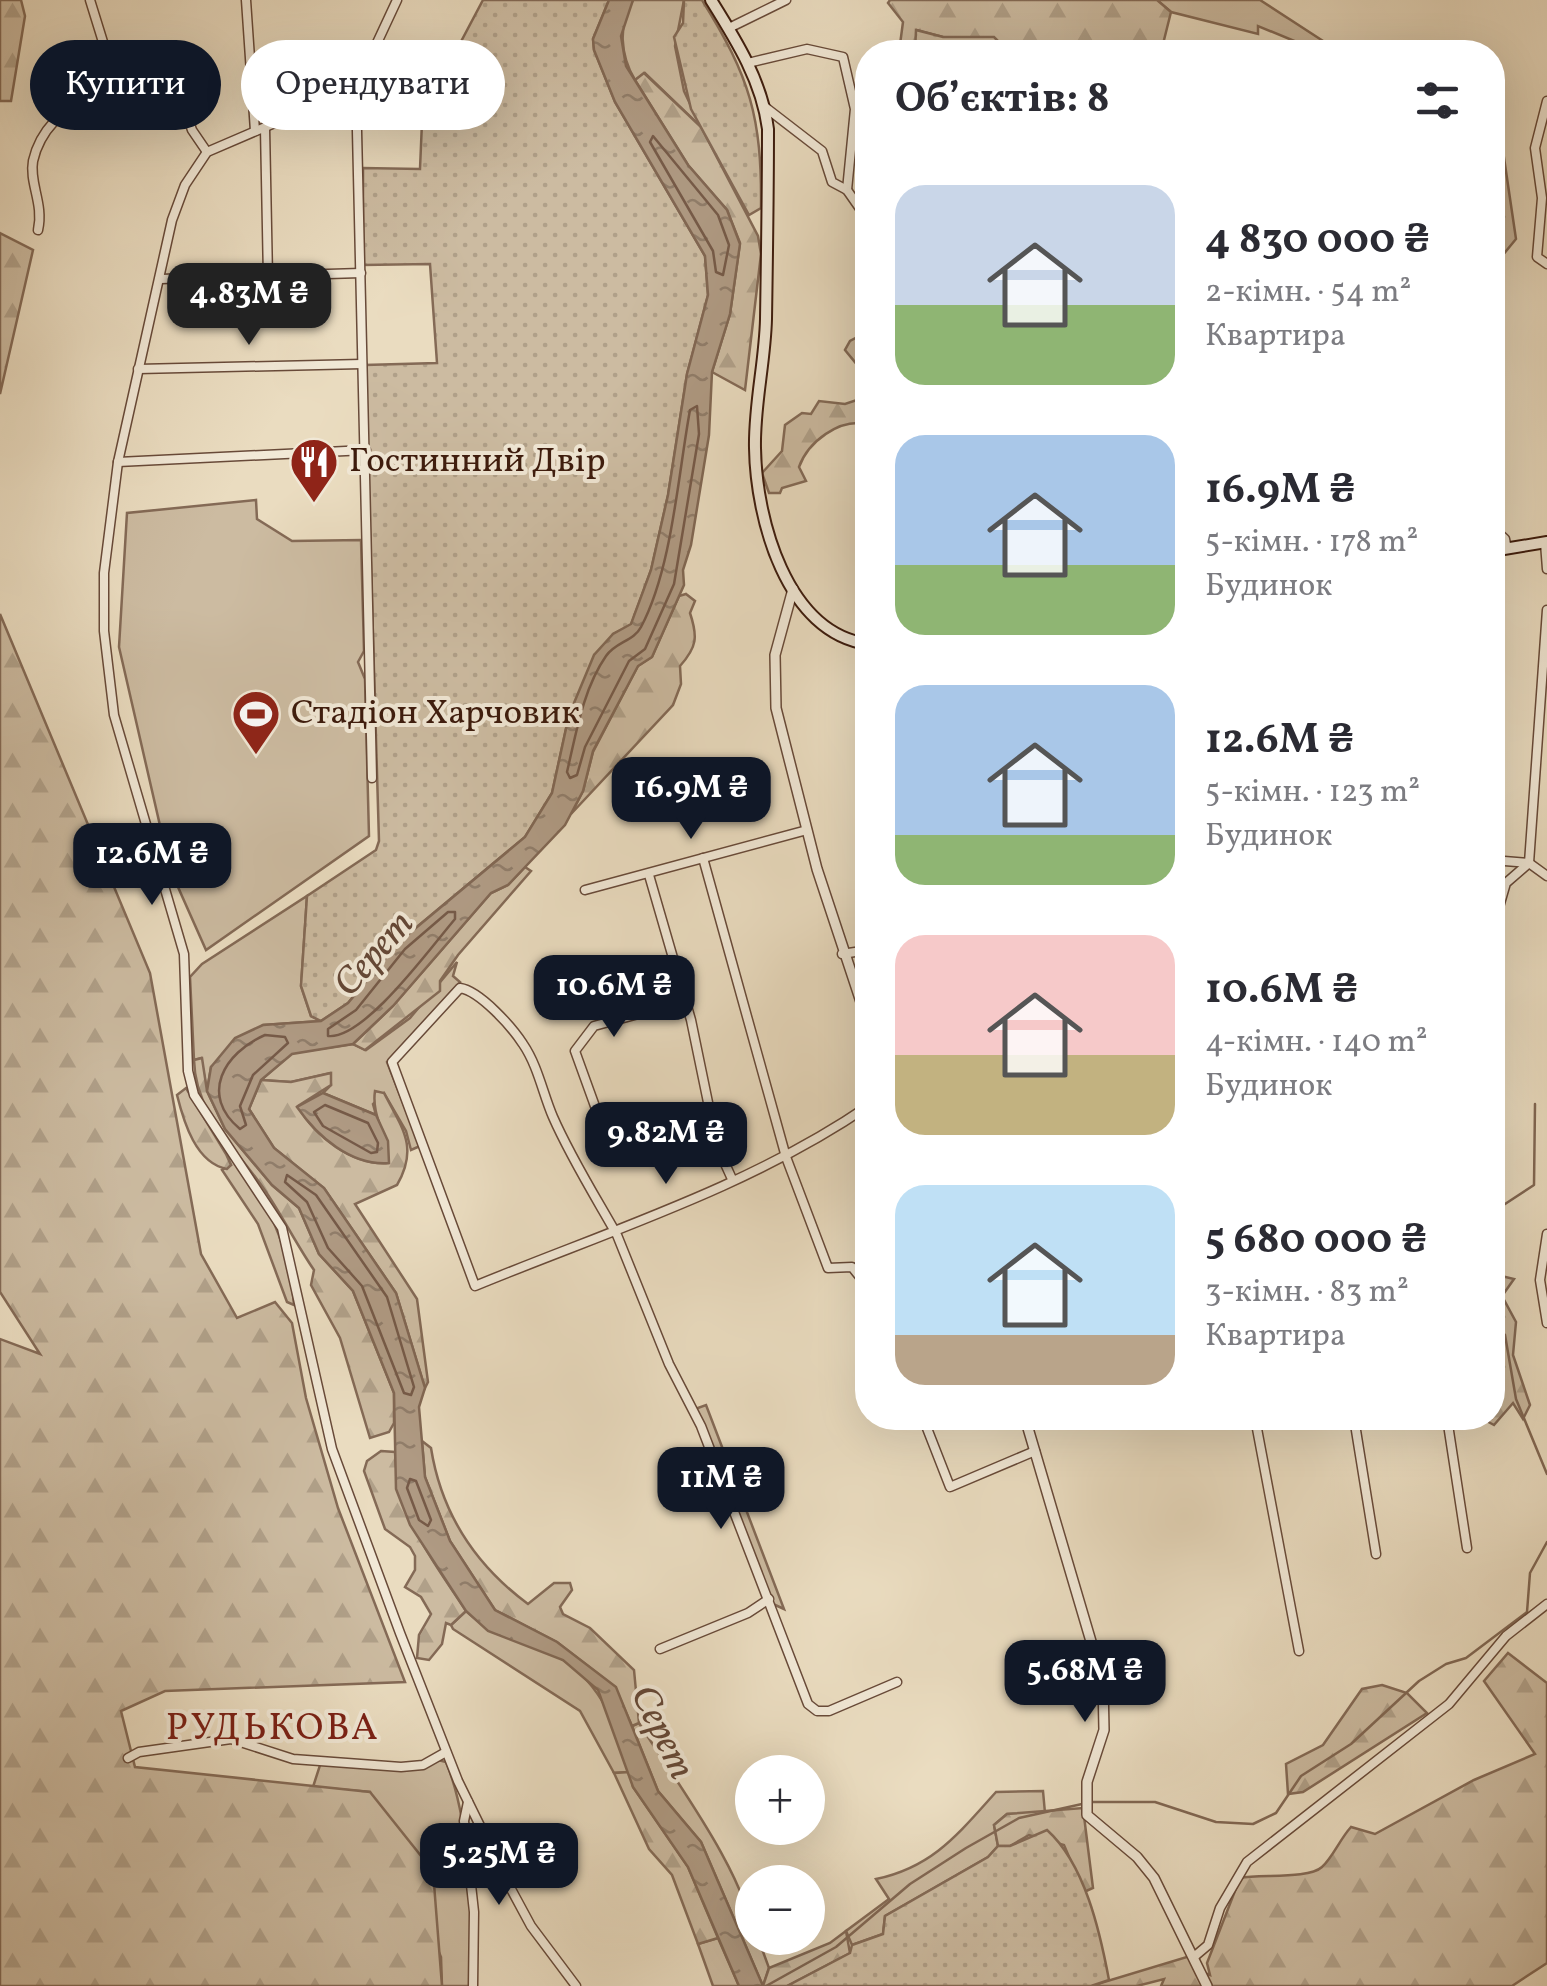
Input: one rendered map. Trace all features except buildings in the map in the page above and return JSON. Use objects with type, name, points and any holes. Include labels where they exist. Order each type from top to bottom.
[{"type":"main road","points":[[711,0],[748,63],[765,107],[766,325],[756,462],[766,517],[793,588],[819,624],[855,641]]},
{"type":"main road","points":[[1505,549],[1546,543]]},
{"type":"street","points":[[90,0],[104,40]]},
{"type":"street","points":[[246,0],[250,40]]},
{"type":"street","points":[[378,40],[397,0]]},
{"type":"street","points":[[729,28],[786,0]]},
{"type":"street","points":[[748,63],[807,49],[843,57],[854,110],[847,190]]},
{"type":"street","points":[[1547,101],[1535,148],[1542,198],[1537,257],[1547,264]]},
{"type":"street","points":[[765,107],[820,149],[832,182],[847,190],[855,201]]},
{"type":"street","points":[[38,230],[42,207],[34,161],[53,130]]},
{"type":"street","points":[[192,130],[207,152]]},
{"type":"street","points":[[268,278],[260,130],[207,152],[178,204],[118,462],[104,573],[106,667],[123,748],[184,954],[191,1087],[206,1118],[262,1194],[287,1238],[332,1449],[446,1752],[523,1912],[576,1986]]},
{"type":"street","points":[[357,130],[372,778]]},
{"type":"street","points":[[1535,148],[1547,150]]},
{"type":"street","points":[[160,279],[361,273]]},
{"type":"street","points":[[138,369],[362,364]]},
{"type":"street","points":[[118,462],[366,450]]},
{"type":"street","points":[[1505,538],[1508,548]]},
{"type":"street","points":[[1546,543],[1547,569]]},
{"type":"street","points":[[793,588],[776,647],[774,686],[780,730],[855,988]]},
{"type":"street","points":[[1505,886],[1530,864],[1547,610]]},
{"type":"street","points":[[585,890],[807,830]]},
{"type":"street","points":[[704,858],[786,1157],[828,1268],[852,1267],[855,1271]]},
{"type":"street","points":[[1505,861],[1530,864],[1547,876]]},
{"type":"street","points":[[649,874],[686,1001],[717,1146],[732,1180]]},
{"type":"street","points":[[842,954],[855,952]]},
{"type":"street","points":[[855,1114],[786,1157],[614,1229],[475,1286],[392,1062],[460,988],[473,994],[523,1044],[556,1124],[614,1229],[669,1364],[701,1426],[814,1710],[833,1710],[897,1682]]},
{"type":"street","points":[[596,1109],[575,1051],[584,1034],[599,1024],[686,1001]]},
{"type":"street","points":[[1547,1234],[1540,1280],[1547,1323]]},
{"type":"street","points":[[928,1430],[950,1487],[1035,1451]]},
{"type":"street","points":[[1029,1430],[1104,1688],[1103,1735],[1086,1788],[1088,1815],[1146,1868],[1208,1986]]},
{"type":"street","points":[[1257,1430],[1299,1651]]},
{"type":"street","points":[[1356,1430],[1376,1554]]},
{"type":"street","points":[[1449,1430],[1467,1548]]},
{"type":"street","points":[[660,1649],[753,1611],[769,1599]]},
{"type":"street","points":[[1195,1956],[1208,1945],[1220,1908],[1248,1862],[1449,1704],[1506,1636],[1547,1604]]},
{"type":"street","points":[[128,1758],[139,1752],[217,1739],[246,1742],[293,1759],[376,1766],[424,1765],[446,1752]]},
{"type":"street","points":[[468,1802],[464,1821],[474,1912],[474,1986]]},
{"type":"green space","points":[[0,0],[21,0],[25,16],[11,101],[0,101]]},
{"type":"green space","points":[[483,0],[609,0],[593,39],[594,50],[615,102],[705,256],[708,295],[687,374],[668,495],[651,570],[631,625],[613,634],[569,715],[552,793],[525,837],[399,942],[348,1003],[321,1021],[311,1016],[301,986],[307,896],[376,850],[379,841],[365,365],[437,363],[430,264],[363,265],[363,168],[420,169],[422,130],[505,130],[505,40],[462,40]]},
{"type":"green space","points":[[633,0],[684,0],[675,46],[684,91],[701,127],[645,73],[635,80],[623,40]]},
{"type":"green space","points":[[684,0],[702,0],[732,52],[750,99],[759,148],[761,208],[749,215],[691,109],[674,37],[683,23]]},
{"type":"green space","points":[[1157,0],[1260,0],[1322,40],[1292,40],[1258,26],[1258,34],[1171,12]]},
{"type":"green space","points":[[1157,0],[1171,12],[1164,40],[996,40],[943,37],[917,30],[916,40],[901,40],[903,22],[888,3]]},
{"type":"green space","points":[[916,30],[943,37],[997,40],[916,40]]},
{"type":"green space","points":[[644,73],[701,127],[758,236],[761,254],[745,390],[712,372],[730,314],[740,243],[727,210],[688,165],[635,80]]},
{"type":"green space","points":[[1505,165],[1516,239],[1505,252]]},
{"type":"green space","points":[[0,233],[33,250],[0,394]]},
{"type":"green space","points":[[855,338],[855,362],[845,350]]},
{"type":"green space","points":[[819,401],[845,404],[855,401],[855,423],[836,428],[809,449],[799,467],[806,481],[782,488],[780,493],[769,493],[762,473],[782,451],[785,425],[802,413],[811,414]]},
{"type":"green space","name":"Стадіон Харчовик","points":[[256,500],[257,519],[292,541],[361,540],[364,651],[358,662],[365,679],[369,836],[206,950],[170,869],[119,647],[127,513]]},
{"type":"green space","points":[[686,594],[695,601],[690,613],[694,641],[680,666],[681,684],[673,705],[571,814],[583,791],[593,752],[638,666],[652,657],[679,596]]},
{"type":"green space","points":[[0,614],[150,973],[201,1254],[237,1318],[275,1302],[292,1323],[306,1398],[338,1508],[405,1682],[165,1691],[121,1711],[135,1767],[370,1792],[433,1871],[442,1986],[0,1986],[0,1339],[40,1354],[0,1292]]},
{"type":"green space","points":[[525,867],[531,871],[458,955],[440,981],[440,991],[365,1050],[353,1044],[393,1006],[491,893],[508,885]]},
{"type":"green space","points":[[307,896],[301,986],[311,1016],[321,1021],[263,1025],[211,1067],[207,1091],[201,1058],[194,1060],[190,977],[202,964]]},
{"type":"green space","points":[[457,962],[453,976],[460,982],[387,1062],[420,1146],[411,1150],[406,1131],[384,1093],[373,1104],[376,1115],[323,1093],[331,1085],[330,1073],[291,1082],[261,1080],[292,1053],[353,1044],[366,1050],[410,1018]]},
{"type":"green space","points":[[202,1058],[207,1091],[225,1129],[272,1185],[299,1208],[319,1254],[353,1291],[394,1393],[394,1423],[389,1432],[370,1438],[340,1338],[311,1285],[314,1270],[264,1189],[209,1113],[196,1079],[194,1060]]},
{"type":"green space","points":[[331,1073],[331,1085],[298,1106],[324,1138],[361,1160],[388,1163],[375,1110],[375,1091],[384,1093],[406,1138],[407,1160],[397,1185],[355,1204],[417,1299],[428,1382],[425,1388],[396,1293],[324,1188],[274,1148],[249,1109],[261,1080],[291,1082]]},
{"type":"green space","points":[[186,1088],[226,1154],[231,1165],[227,1169],[207,1159],[193,1140],[177,1095]]},
{"type":"green space","points":[[226,1154],[253,1185],[274,1223],[288,1264],[294,1305],[287,1302],[258,1224],[222,1170],[231,1165]]},
{"type":"green space","points":[[1505,1277],[1514,1279],[1505,1292]]},
{"type":"green space","points":[[1505,1302],[1516,1322],[1513,1355],[1530,1405],[1523,1419],[1513,1403],[1505,1412]]},
{"type":"green space","points":[[706,1405],[784,1609],[773,1604],[695,1409]]},
{"type":"green space","points":[[422,1441],[431,1448],[443,1493],[463,1535],[491,1572],[528,1604],[554,1583],[570,1583],[572,1590],[560,1607],[563,1614],[590,1628],[634,1670],[639,1723],[632,1726],[615,1687],[557,1642],[495,1610],[450,1541],[425,1477]]},
{"type":"green space","points":[[381,1451],[395,1452],[397,1476],[409,1517],[466,1611],[451,1625],[446,1623],[442,1644],[429,1660],[417,1658],[419,1635],[431,1614],[421,1597],[405,1587],[415,1570],[415,1556],[410,1547],[385,1529],[364,1471],[367,1461]]},
{"type":"green space","points":[[466,1611],[491,1629],[563,1660],[588,1681],[607,1709],[630,1772],[614,1773],[580,1711],[453,1629],[451,1625]]},
{"type":"green space","points":[[1508,1653],[1547,1683],[1547,1963],[1512,1986],[1161,1986],[1164,1979],[1137,1986],[1091,1986],[1190,1956],[1194,1969],[1210,1975],[1207,1963],[1240,1878],[1316,1871],[1351,1827],[1375,1834],[1474,1780],[1535,1754],[1484,1681]]},
{"type":"green space","points":[[1382,1685],[1407,1693],[1427,1713],[1303,1792],[1288,1794],[1286,1764],[1323,1745],[1362,1689]]},
{"type":"green space","points":[[639,1723],[724,1859],[735,1880],[735,1921],[701,1842],[658,1791],[632,1726]]},
{"type":"green space","points":[[321,1762],[375,1768],[446,1762],[461,1813],[470,1902],[470,1986],[442,1986],[441,1957],[370,1792],[313,1787]]},
{"type":"green space","points":[[630,1772],[633,1787],[688,1867],[718,1938],[698,1944],[672,1875],[649,1849],[614,1773]]},
{"type":"green space","points":[[1043,1791],[1045,1813],[1007,1814],[994,1825],[998,1846],[988,1857],[885,1916],[883,1934],[852,1945],[846,1931],[889,1899],[876,1879],[913,1866],[943,1847],[996,1792]]},
{"type":"green space","points":[[1083,1808],[1093,1888],[1084,1892],[1064,1845],[1029,1835],[1010,1846],[998,1846],[994,1825],[1007,1814]]},
{"type":"green space","points":[[1047,1830],[1081,1880],[1109,1980],[1091,1986],[787,1986],[850,1953],[852,1945],[883,1934],[885,1916],[988,1857],[998,1846],[1010,1846]]},
{"type":"green space","points":[[846,1931],[850,1953],[787,1986],[763,1986],[769,1968],[801,1955],[825,1955],[825,1945]]},
{"type":"green space","points":[[718,1938],[739,1986],[713,1986],[698,1944]]},
{"type":"green space","points":[[750,1955],[764,1955],[769,1968],[763,1986]]},
{"type":"water","points":[[609,0],[633,0],[621,36],[626,66],[688,165],[727,210],[740,244],[730,314],[712,372],[709,435],[691,545],[683,570],[684,585],[652,657],[638,666],[593,751],[583,791],[565,825],[508,885],[491,893],[393,1006],[353,1044],[292,1054],[261,1080],[249,1109],[274,1148],[324,1188],[396,1293],[425,1388],[419,1407],[425,1477],[450,1541],[495,1610],[557,1642],[616,1687],[658,1791],[701,1842],[735,1921],[735,1955],[750,1955],[763,1986],[739,1986],[688,1867],[633,1787],[598,1690],[563,1660],[488,1631],[466,1611],[410,1525],[396,1489],[394,1393],[353,1291],[319,1254],[299,1208],[272,1185],[225,1129],[207,1091],[211,1067],[235,1038],[263,1025],[321,1021],[348,1003],[399,942],[525,837],[552,793],[569,715],[594,655],[613,634],[631,624],[651,570],[668,495],[687,374],[708,295],[705,256],[615,102],[593,39]]},
{"type":"water","points":[[323,1093],[376,1115],[388,1141],[389,1163],[361,1160],[348,1154],[314,1128],[297,1107]]},
{"type":"waterway","points":[[1505,1204],[1534,1185],[1535,1104]]},
{"type":"waterway","points":[[1505,1335],[1516,1399],[1547,1474]]},
{"type":"waterway","points":[[1090,1802],[1155,1802],[1216,1822],[1253,1824],[1276,1813],[1301,1776],[1351,1744],[1419,1681],[1446,1664],[1466,1658],[1527,1612],[1530,1573],[1547,1542]]},
{"type":"waterway","points":[[766,1986],[836,1947],[910,1884],[966,1848],[1019,1818],[1082,1804]]},
{"type":"place","name":"Гостинний Двір","points":[[314,504]]},
{"type":"place","name":"Стадіон Харчовик","points":[[256,756]]},
{"type":"district","name":"РУДЬКОВА","points":[[273,1729]]},
{"type":"water label","name":"Серет","points":[[375,955]]},
{"type":"water label","name":"Серет","points":[[661,1733]]}]
